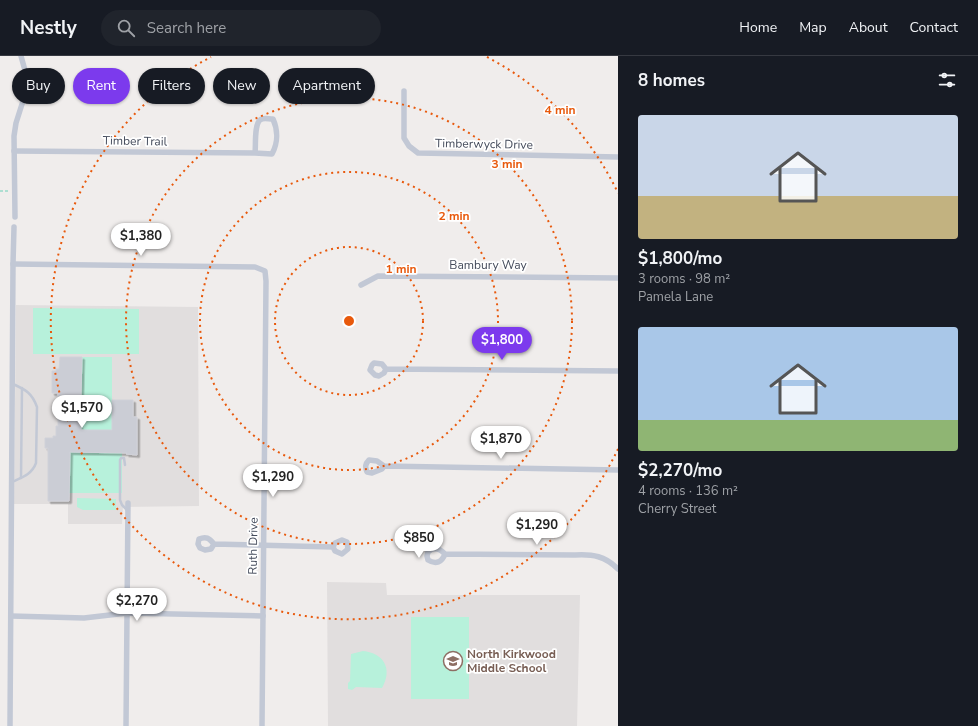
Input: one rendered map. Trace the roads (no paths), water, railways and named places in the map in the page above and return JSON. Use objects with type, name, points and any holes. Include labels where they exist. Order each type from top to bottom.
[{"type":"street","points":[[14,217],[14,151],[16,123],[23,101],[26,74],[21,56]]},
{"type":"street","name":"Timberwyck Drive","points":[[404,91],[404,138],[408,146],[418,153],[618,157]]},
{"type":"street","name":"Timber Trail","points":[[14,151],[272,154],[276,145],[276,126],[273,119],[264,118],[256,125],[255,153]]},
{"type":"street","points":[[10,726],[14,227]]},
{"type":"street","name":"Ruth Drive","points":[[13,264],[255,267],[265,271],[262,726]]},
{"type":"street","name":"Bambury Way","points":[[361,285],[378,276],[618,278]]},
{"type":"street","points":[[386,369],[618,371]]},
{"type":"street","points":[[384,466],[618,470]]},
{"type":"street","points":[[126,726],[128,503]]},
{"type":"street","points":[[214,544],[333,547]]},
{"type":"street","points":[[445,554],[590,554],[611,562],[618,569]]},
{"type":"street","points":[[11,616],[84,618],[127,613],[263,616]]},
{"type":"lane","points":[[12,384],[26,390],[34,400],[37,407],[36,463],[34,469],[26,476],[12,482]]},
{"type":"lane","points":[[21,478],[22,388]]},
{"type":"lane","points":[[126,465],[124,458],[121,458],[120,500],[122,505],[128,510]]},
{"type":"place","name":"North Kirkwood Middle School","points":[[453,661]]}]
